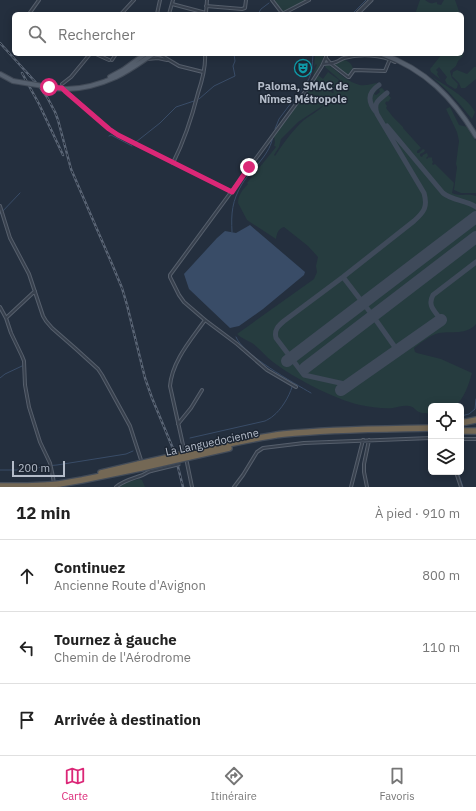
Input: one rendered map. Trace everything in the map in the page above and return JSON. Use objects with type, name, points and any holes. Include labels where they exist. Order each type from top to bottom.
[{"type":"highway","points":[[464,422],[476,420]]},
{"type":"highway","points":[[464,428],[476,427]]},
{"type":"highway","name":"La Languedocienne","points":[[188,458],[238,442],[285,434],[428,428]]},
{"type":"highway","points":[[464,431],[476,431]]},
{"type":"highway","name":"La Languedocienne","points":[[0,483],[57,483],[81,477],[188,458],[239,445],[285,438],[428,432]]},
{"type":"highway","name":"La Languedocienne","points":[[0,486],[27,486],[48,483]]},
{"type":"main road","points":[[0,75],[13,81],[49,87],[80,85],[105,79],[123,70],[142,56]]},
{"type":"main road","points":[[49,87],[62,86],[69,91],[96,84],[124,72],[150,56]]},
{"type":"main road","points":[[386,56],[409,66],[438,87],[458,108],[476,136]]},
{"type":"main road","points":[[392,56],[414,66],[437,83],[456,102],[476,132]]},
{"type":"street","points":[[30,12],[39,0]]},
{"type":"street","points":[[124,12],[134,0]]},
{"type":"street","points":[[157,12],[160,0]]},
{"type":"street","points":[[170,12],[173,0]]},
{"type":"street","points":[[205,12],[207,0]]},
{"type":"street","points":[[206,6],[244,9],[246,0]]},
{"type":"street","points":[[272,0],[281,12]]},
{"type":"street","points":[[287,12],[309,0]]},
{"type":"street","points":[[359,12],[370,0]]},
{"type":"street","points":[[172,4],[201,12]]},
{"type":"street","points":[[101,56],[111,60],[114,56]]},
{"type":"street","points":[[162,56],[179,66],[203,72]]},
{"type":"street","points":[[165,56],[168,60]]},
{"type":"street","points":[[173,163],[190,120],[200,86],[205,56]]},
{"type":"street","points":[[326,56],[330,63],[348,77],[355,70],[385,71],[390,59]]},
{"type":"street","points":[[296,387],[267,370],[184,302],[179,295],[170,275],[306,90],[323,64],[326,56]]},
{"type":"street","points":[[323,64],[334,63],[341,59],[363,56],[390,59],[394,62]]},
{"type":"street","points":[[62,86],[72,77],[87,57]]},
{"type":"street","points":[[144,60],[155,58],[168,60]]},
{"type":"street","points":[[69,91],[109,129],[118,135],[232,192]]},
{"type":"street","points":[[0,206],[10,238],[29,274],[46,321],[98,369],[102,375],[130,426],[145,473]]},
{"type":"street","points":[[6,318],[35,291]]},
{"type":"street","points":[[0,307],[22,356],[25,367],[25,385],[29,407],[40,442],[57,483]]},
{"type":"street","points":[[192,487],[188,458],[178,424],[170,380],[176,362],[205,320]]},
{"type":"street","points":[[178,424],[191,408],[202,390]]},
{"type":"street","points":[[234,487],[257,452],[263,448],[304,443],[428,438]]},
{"type":"street","points":[[464,439],[476,439]]},
{"type":"street","points":[[350,487],[363,440]]},
{"type":"street","points":[[367,487],[364,468],[369,440]]},
{"type":"street","points":[[116,487],[123,482],[141,476],[145,473],[180,464],[188,458]]},
{"type":"street","points":[[457,475],[461,487]]},
{"type":"green space","points":[[306,0],[283,12],[274,1]]},
{"type":"green space","points":[[420,0],[425,0],[431,3],[437,2],[437,4],[441,5],[444,0],[455,0],[459,12],[416,12]]},
{"type":"green space","points":[[315,56],[323,56],[321,65],[313,76],[317,65],[316,64],[314,67]]},
{"type":"green space","points":[[440,56],[463,56],[458,61],[456,66],[450,71],[452,78],[458,84],[457,88],[455,89],[447,84],[445,80],[447,77],[439,67],[436,70],[440,79],[431,72],[430,69]]},
{"type":"green space","points":[[342,59],[352,65],[353,69],[348,75],[335,65]]},
{"type":"green space","points":[[329,65],[356,84],[364,85],[376,83],[380,86],[374,94],[376,95],[380,92],[379,89],[382,88],[391,98],[385,103],[387,106],[386,108],[421,148],[417,151],[417,153],[423,149],[425,150],[420,154],[420,156],[422,157],[427,153],[428,156],[426,158],[431,157],[433,162],[432,164],[435,164],[454,183],[452,193],[458,195],[476,196],[476,324],[464,331],[444,332],[432,335],[414,348],[415,352],[417,353],[441,359],[472,373],[468,387],[458,403],[428,403],[428,414],[420,413],[410,406],[381,408],[360,405],[338,398],[292,375],[273,362],[252,343],[237,334],[314,279],[317,272],[316,266],[318,257],[308,246],[284,227],[278,232],[276,239],[247,220],[238,203],[238,200],[248,184],[247,183],[276,147],[274,146],[275,132],[286,121],[318,75],[323,79],[328,72],[339,80],[331,92],[334,92],[333,91],[340,80],[325,67]],"holes":[[[324,105],[296,128],[275,156],[274,155],[279,147],[281,139],[298,122]]]},
{"type":"green space","points":[[474,67],[476,67],[476,79],[465,88],[461,88],[459,83],[452,76],[453,72],[457,70],[467,74]]},
{"type":"green space","points":[[432,77],[456,92],[472,107],[475,112],[472,119],[453,97]]},
{"type":"green space","points":[[450,107],[459,125],[468,127],[476,141],[476,193],[461,193],[454,190],[459,141],[457,132],[446,109]]},
{"type":"green space","points":[[139,479],[142,480],[145,487],[119,487],[124,483]]},
{"type":"water","points":[[250,225],[305,272],[304,275],[263,309],[239,326],[230,328],[189,289],[184,274],[225,231],[236,233]]},
{"type":"waterway","points":[[354,12],[366,0]]},
{"type":"waterway","points":[[259,12],[269,3]]},
{"type":"waterway","points":[[199,99],[214,86],[235,76],[233,66],[235,61],[234,56]]},
{"type":"waterway","points":[[307,82],[311,72],[313,56]]},
{"type":"waterway","points":[[299,93],[305,84]]},
{"type":"waterway","points":[[275,129],[279,119],[297,95]]},
{"type":"waterway","points":[[136,142],[160,123],[176,107],[194,101]]},
{"type":"waterway","points":[[109,136],[111,135],[132,146]]},
{"type":"waterway","points":[[232,232],[232,213],[236,196],[246,178],[269,149],[273,135]]},
{"type":"waterway","points":[[0,214],[20,193]]},
{"type":"waterway","points":[[236,337],[248,352],[258,360],[311,393]]},
{"type":"waterway","points":[[0,378],[22,366]]},
{"type":"waterway","points":[[190,438],[265,421],[272,417],[282,407],[292,387]]},
{"type":"waterway","points":[[464,415],[469,414],[475,409],[476,399]]},
{"type":"waterway","points":[[0,470],[18,470],[44,467],[126,454],[133,451]]},
{"type":"waterway","points":[[459,475],[463,487]]},
{"type":"taxiway","points":[[376,112],[371,105],[370,98],[372,91],[379,85]]},
{"type":"taxiway","points":[[349,385],[304,375],[276,338],[276,330],[284,321],[414,221],[424,209],[426,202],[424,193],[377,114],[376,104],[387,93]]},
{"type":"taxiway","points":[[387,126],[443,193],[451,198],[476,207]]},
{"type":"taxiway","points":[[441,320],[431,305],[433,295],[476,262]]},
{"type":"taxiway","points":[[343,277],[397,350]]},
{"type":"runway","points":[[287,361],[476,217]]},
{"type":"runway","points":[[305,368],[476,237]]},
{"type":"runway","points":[[341,390],[441,320]]},
{"type":"railway","points":[[0,43],[39,86],[55,112],[71,169],[122,288],[145,378],[174,451],[183,487]]},
{"type":"railway","points":[[22,73],[39,104],[63,155]]},
{"type":"place","name":"Paloma, SMAC de Nîmes Métropole","points":[[303,68]]},
{"type":"route","points":[[49,87],[62,88],[118,135],[232,192],[249,167]]}]
